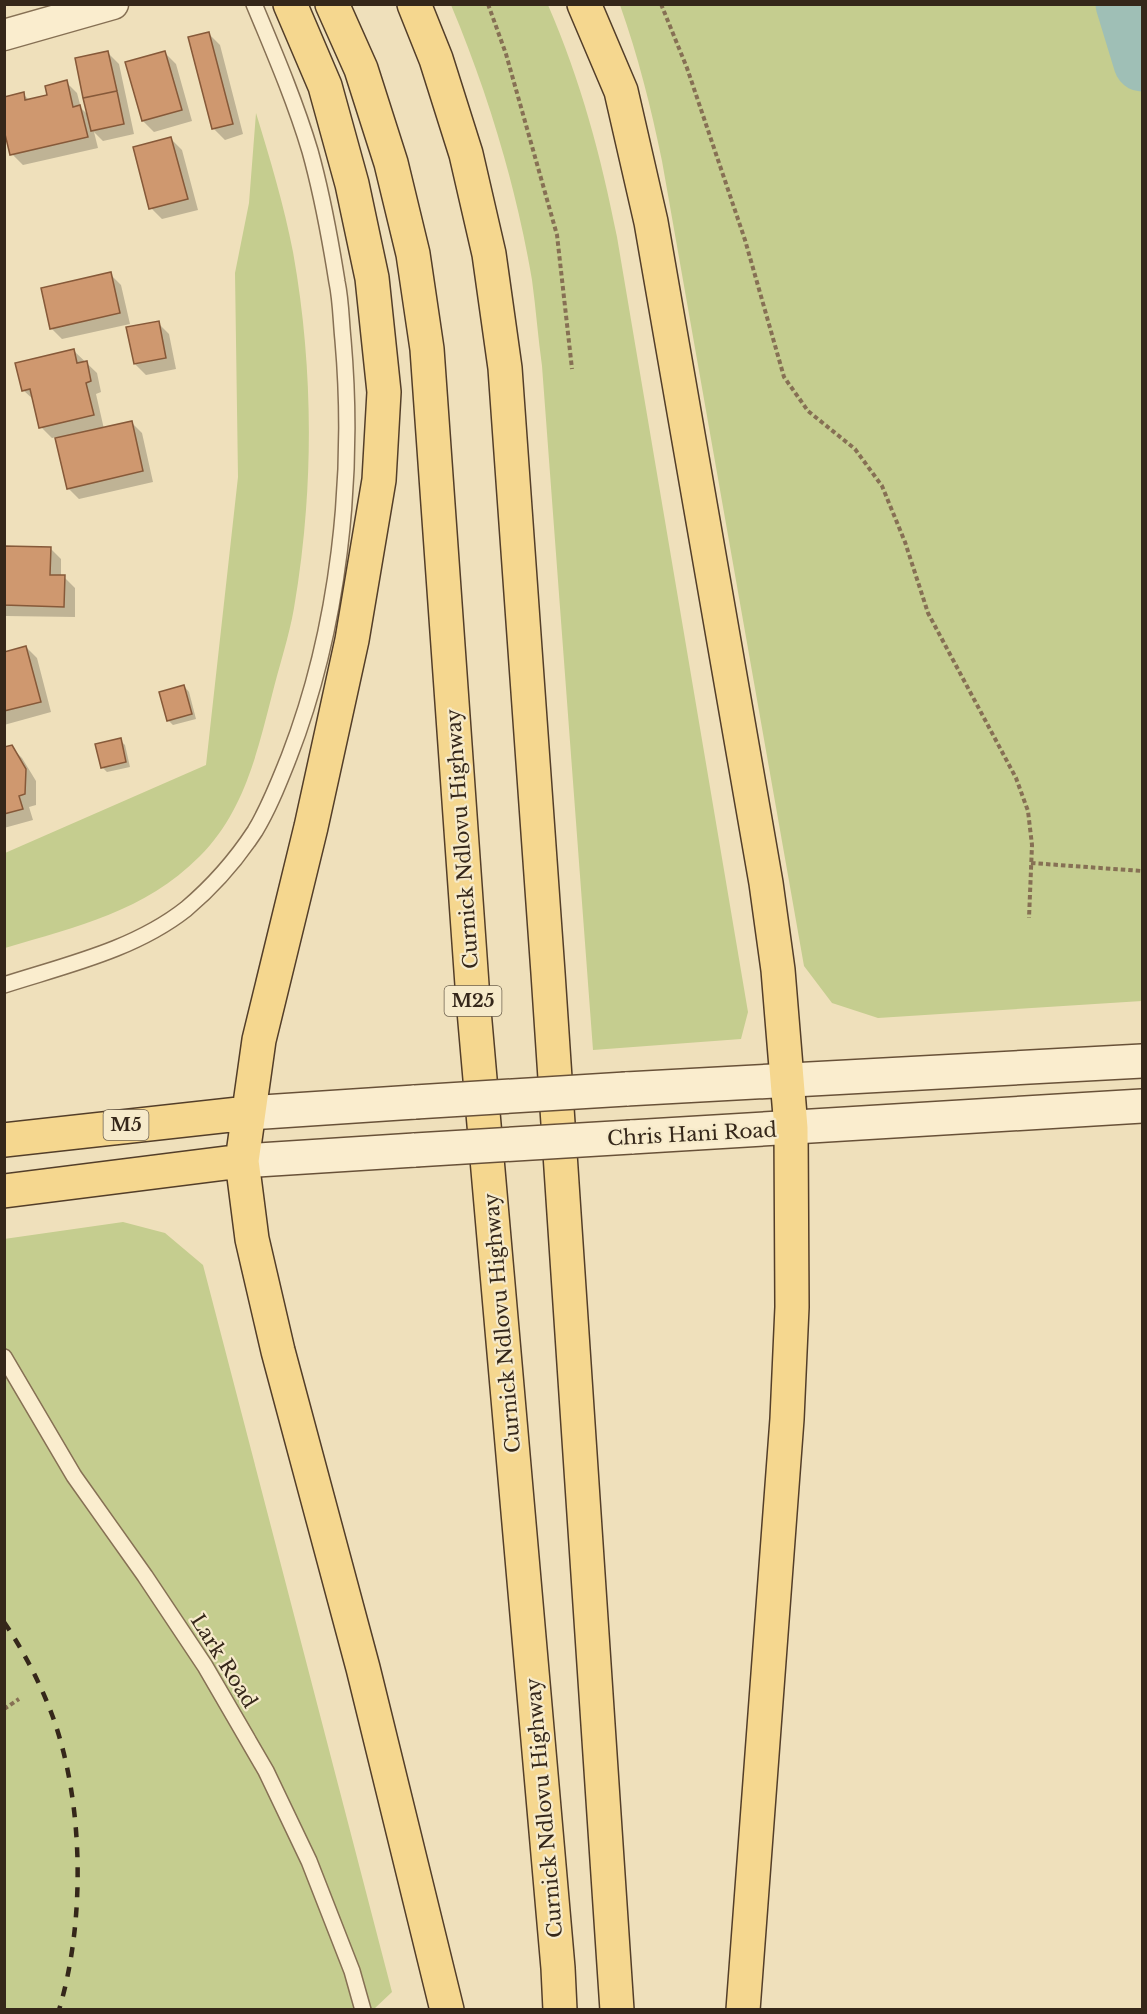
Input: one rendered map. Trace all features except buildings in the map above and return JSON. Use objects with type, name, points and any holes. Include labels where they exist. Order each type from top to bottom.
[{"type":"main road","points":[[290,4],[325,86],[352,184],[372,278],[384,392],[379,480],[352,640],[311,827],[259,1040],[242,1161],[252,1239],[278,1351],[366,1679],[447,2010]]},
{"type":"main road","name":"Curnick Ndlovu Highway","points":[[332,4],[361,69],[391,163],[413,254],[427,349],[473,999],[560,2010]]},
{"type":"main road","points":[[414,4],[436,59],[466,154],[489,254],[505,368],[549,985],[617,2010]]},
{"type":"main road","points":[[584,4],[621,92],[651,222],[762,860],[778,970],[791,1128],[792,1296],[787,1419],[743,2010]]},
{"type":"main road","points":[[787,1079],[1143,1061]]},
{"type":"main road","name":"M5","points":[[4,1140],[248,1113],[787,1079]]},
{"type":"main road","name":"Chris Hani Road","points":[[242,1161],[1143,1106]]},
{"type":"main road","points":[[4,1191],[242,1161]]},
{"type":"street","points":[[4,35],[113,4]]},
{"type":"lane","points":[[4,984],[132,942],[162,926],[186,909],[234,860],[255,830],[272,800],[306,714],[334,589],[346,472],[346,378],[338,286],[320,190],[309,149],[277,59],[254,4]]},
{"type":"lane","name":"Lark Road","points":[[4,1357],[74,1476],[205,1666],[266,1771],[309,1861],[352,1971],[363,2010]]},
{"type":"path","points":[[488,4],[506,54],[557,235],[572,369]]},
{"type":"path","points":[[661,4],[687,68],[745,240],[784,377],[808,411],[855,449],[882,486],[905,542],[928,613],[1016,778],[1028,811],[1032,845],[1029,918]]},
{"type":"path","points":[[1031,863],[1143,871]]},
{"type":"path","points":[[4,1709],[19,1699]]},
{"type":"green space","points":[[451,5],[548,5],[560,33],[589,119],[617,237],[748,1012],[741,1039],[593,1050],[542,366],[532,280],[518,210],[489,106]]},
{"type":"green space","points":[[620,5],[1142,5],[1142,1001],[878,1018],[832,1003],[804,966],[662,161],[644,82]]},
{"type":"green space","points":[[256,113],[281,199],[293,252],[305,341],[309,430],[301,564],[287,641],[261,738],[247,781],[228,820],[200,856],[179,875],[156,891],[109,915],[5,948],[5,853],[206,765],[238,477],[235,273],[249,203]]},
{"type":"green space","points":[[123,1222],[165,1233],[203,1265],[392,1992],[374,2009],[5,2009],[4,1239]]},
{"type":"waterway","points":[[1124,4],[1142,63]]},
{"type":"railway","points":[[4,1622],[36,1677],[51,1712],[62,1746],[70,1783],[78,1860],[77,1899],[74,1938],[59,2010]]}]
